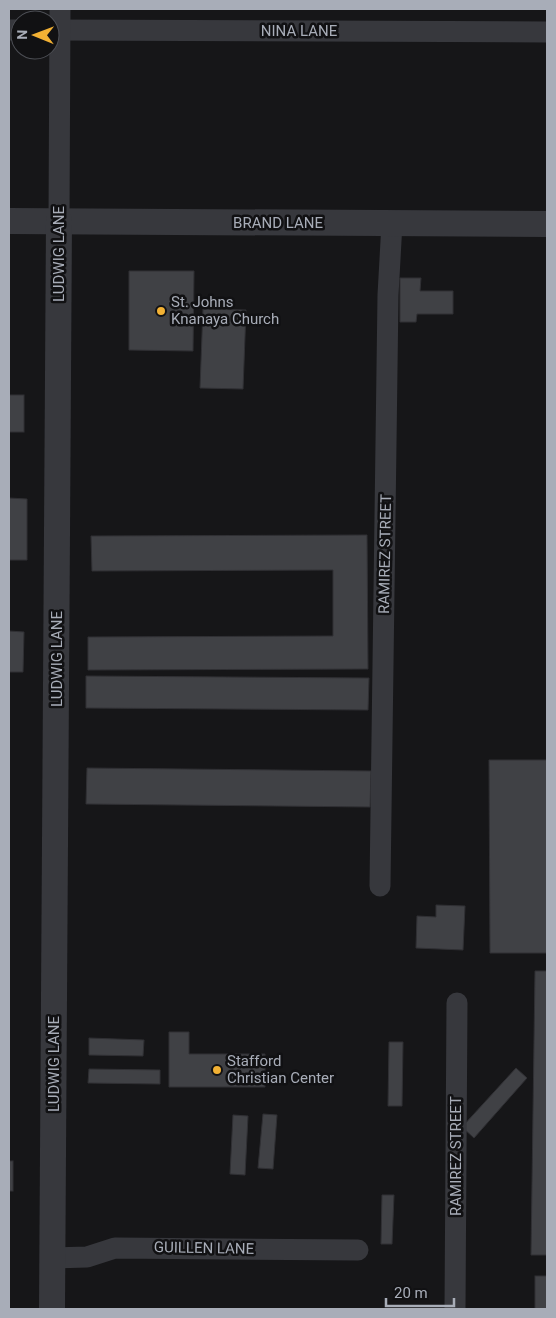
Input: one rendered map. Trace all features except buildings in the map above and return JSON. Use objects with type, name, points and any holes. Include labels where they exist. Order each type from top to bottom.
[{"type":"street","name":"NINA LANE","points":[[60,23],[547,32]]},
{"type":"street","name":"LUDWIG LANE","points":[[52,1309],[59,221],[57,60]]},
{"type":"street","name":"BRAND LANE","points":[[9,221],[547,224]]},
{"type":"street","name":"RAMIREZ STREET","points":[[380,886],[388,295],[392,223]]},
{"type":"street","name":"RAMIREZ STREET","points":[[454,1309],[457,1003]]},
{"type":"street","name":"GUILLEN LANE","points":[[52,1258],[87,1257],[115,1248],[358,1250]]},
{"type":"place","name":"St. Johns Knanaya Church","points":[[161,311]]},
{"type":"place","name":"Stafford Christian Center","points":[[217,1070]]}]
